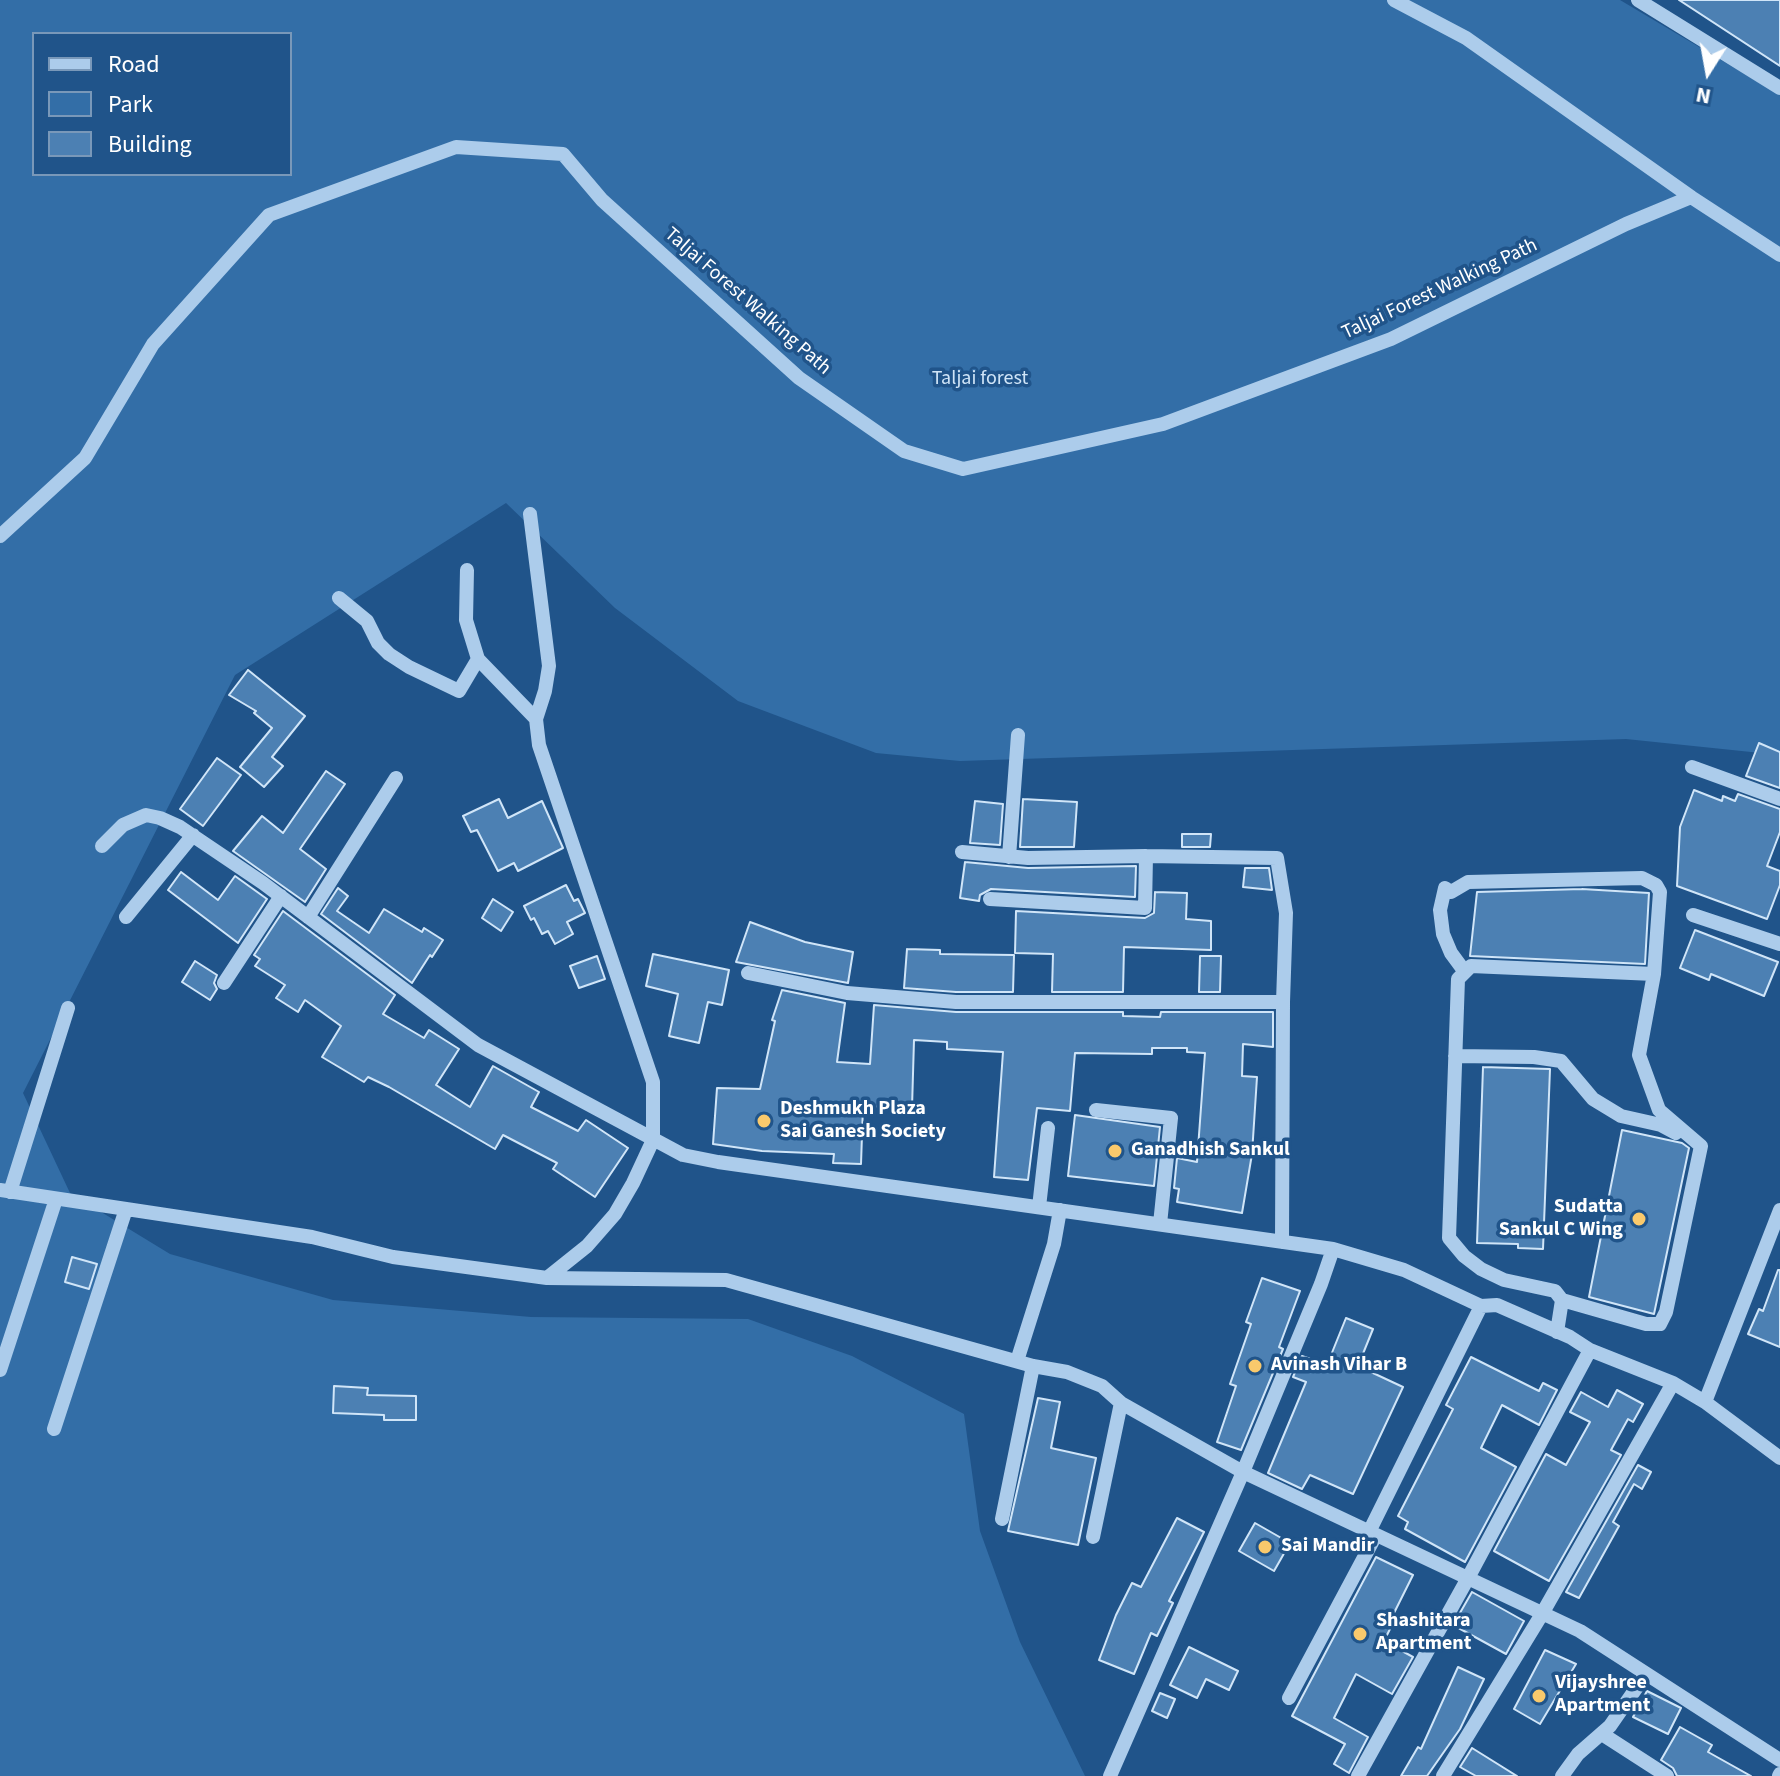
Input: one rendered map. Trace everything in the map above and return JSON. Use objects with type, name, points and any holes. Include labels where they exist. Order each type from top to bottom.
[{"type":"street","points":[[1394,0],[1466,38],[1691,197],[1780,255]]},
{"type":"street","points":[[1638,0],[1780,88]]},
{"type":"street","name":"Taljai Forest Walking Path","points":[[0,536],[85,458],[153,344],[269,215],[456,147],[563,154],[602,200],[799,378],[904,451],[963,469],[1163,424],[1192,414],[1391,339],[1626,224],[1691,197]]},
{"type":"street","points":[[530,514],[549,666],[536,719],[539,745],[653,1082],[653,1140],[615,1214],[587,1246],[547,1278]]},
{"type":"street","points":[[467,570],[466,620],[478,659],[536,719]]},
{"type":"street","points":[[339,598],[367,621],[378,643],[389,654],[459,691],[478,659]]},
{"type":"street","points":[[1009,857],[1018,735]]},
{"type":"street","points":[[1692,767],[1780,799]]},
{"type":"street","points":[[308,917],[396,778]]},
{"type":"street","points":[[102,846],[123,825],[146,815],[160,818],[193,835],[281,896],[478,1045],[683,1155],[1039,1207],[1059,1217],[1160,1224],[1333,1249],[1404,1270],[1481,1306],[1497,1305],[1557,1332],[1587,1355],[1673,1383],[1705,1402],[1780,1458]]},
{"type":"street","points":[[126,917],[193,835]]},
{"type":"street","points":[[962,852],[1009,857],[1277,858],[1286,913],[1282,1242]]},
{"type":"street","points":[[990,899],[1145,908],[1146,856]]},
{"type":"street","points":[[1465,972],[1451,953],[1443,934],[1440,910],[1445,888],[1451,892],[1468,882],[1642,878],[1656,885],[1660,892],[1654,974],[1639,1055],[1659,1110],[1701,1146]]},
{"type":"street","points":[[224,983],[281,896]]},
{"type":"street","points":[[1693,915],[1780,944]]},
{"type":"street","points":[[1654,974],[1471,966],[1458,979],[1449,1238],[1464,1256],[1481,1269],[1504,1280],[1555,1291],[1562,1300],[1646,1324],[1660,1324],[1666,1312],[1701,1146]]},
{"type":"street","points":[[748,973],[847,993],[956,1002],[1283,1002]]},
{"type":"street","points":[[68,1008],[5,1191],[312,1237],[393,1257],[547,1278],[726,1280],[1033,1366],[1067,1372],[1102,1386],[1121,1403],[1243,1472],[1580,1631],[1780,1760]]},
{"type":"street","points":[[1455,1056],[1534,1057],[1561,1061],[1593,1099],[1621,1116],[1661,1125],[1701,1146]]},
{"type":"street","points":[[1096,1110],[1171,1118],[1160,1224]]},
{"type":"street","points":[[1039,1207],[1048,1128]]},
{"type":"street","points":[[0,1370],[56,1199]]},
{"type":"street","points":[[54,1429],[126,1209]]},
{"type":"street","points":[[1705,1402],[1780,1210]]},
{"type":"street","points":[[1017,1361],[1054,1244],[1059,1217]]},
{"type":"street","points":[[1110,1776],[1243,1472],[1333,1249]]},
{"type":"street","points":[[1557,1332],[1562,1300]]},
{"type":"street","points":[[1289,1698],[1373,1533],[1481,1306]]},
{"type":"street","points":[[1358,1776],[1587,1355]]},
{"type":"street","points":[[1002,1519],[1033,1366]]},
{"type":"street","points":[[1443,1776],[1542,1614],[1673,1383]]},
{"type":"street","points":[[1093,1537],[1121,1403]]},
{"type":"street","points":[[1562,1776],[1578,1754],[1602,1734],[1646,1674]]},
{"type":"street","points":[[1602,1734],[1667,1776]]},
{"type":"green space","name":"Taljai forest","points":[[0,0],[1620,0],[1780,95],[1780,755],[1626,739],[960,761],[876,753],[738,701],[615,608],[506,503],[235,675],[23,1093],[70,1193],[170,1254],[333,1300],[531,1317],[748,1319],[852,1356],[964,1414],[980,1531],[1020,1642],[1085,1776],[0,1776]]},
{"type":"building","points":[[1679,0],[1780,0],[1780,66]]},
{"type":"building","points":[[248,670],[305,716],[272,757],[283,766],[264,787],[240,767],[272,728],[254,713],[256,711],[229,695]]},
{"type":"building","points":[[1759,743],[1780,752],[1780,788],[1746,776]]},
{"type":"building","points":[[217,758],[241,775],[203,826],[180,809]]},
{"type":"building","points":[[326,771],[345,784],[300,849],[326,869],[305,902],[233,851],[262,816],[283,833]]},
{"type":"building","points":[[1694,790],[1722,801],[1723,796],[1735,801],[1738,794],[1780,809],[1780,832],[1767,866],[1780,871],[1780,885],[1767,919],[1677,886],[1680,827]]},
{"type":"building","points":[[499,799],[508,818],[542,801],[563,848],[518,871],[514,863],[498,871],[477,830],[471,832],[463,816]]},
{"type":"building","points":[[1023,799],[1077,802],[1074,847],[1020,847]]},
{"type":"building","points":[[975,801],[1003,804],[1000,845],[970,843]]},
{"type":"building","points":[[1182,834],[1211,834],[1210,847],[1182,847]]},
{"type":"building","points":[[965,862],[1028,868],[1136,866],[1135,897],[991,889],[980,895],[979,901],[960,898]]},
{"type":"building","points":[[1245,868],[1269,868],[1272,890],[1243,887]]},
{"type":"building","points":[[181,872],[218,900],[235,876],[267,899],[238,943],[168,890]]},
{"type":"building","points":[[566,885],[585,913],[567,922],[573,934],[555,944],[548,931],[542,934],[524,906]]},
{"type":"building","points":[[338,888],[348,896],[337,911],[369,933],[384,909],[422,932],[424,928],[443,940],[412,983],[321,914]]},
{"type":"building","points":[[1582,889],[1649,893],[1645,964],[1470,956],[1477,892]]},
{"type":"building","points":[[1155,892],[1187,893],[1186,919],[1211,921],[1211,950],[1124,947],[1123,992],[1052,992],[1053,954],[1015,953],[1016,911],[1145,918],[1154,913]]},
{"type":"building","points":[[493,899],[513,912],[501,931],[482,918]]},
{"type":"building","points":[[283,911],[395,995],[383,1014],[424,1038],[429,1030],[459,1049],[436,1085],[470,1107],[493,1066],[539,1092],[531,1107],[578,1131],[586,1120],[628,1148],[595,1197],[553,1169],[557,1163],[503,1135],[495,1149],[389,1087],[368,1077],[364,1082],[322,1057],[341,1026],[305,1000],[298,1012],[276,998],[285,985],[255,966],[260,959],[254,955]]},
{"type":"building","points":[[750,922],[805,942],[853,952],[848,983],[736,962]]},
{"type":"building","points":[[1695,930],[1778,962],[1764,996],[1711,974],[1709,980],[1680,968]]},
{"type":"building","points":[[907,949],[940,950],[940,954],[1014,955],[1013,992],[904,988]]},
{"type":"building","points":[[653,954],[729,970],[722,1005],[708,1002],[699,1043],[669,1036],[678,994],[646,986]]},
{"type":"building","points":[[597,956],[605,979],[579,988],[570,966]]},
{"type":"building","points":[[1200,956],[1221,956],[1220,992],[1199,992]]},
{"type":"building","points":[[195,961],[217,975],[214,983],[217,989],[210,1000],[182,982]]},
{"type":"building","points":[[782,990],[845,1003],[837,1062],[870,1064],[874,1005],[956,1012],[1123,1012],[1123,1016],[1160,1017],[1161,1012],[1273,1012],[1273,1047],[1243,1044],[1242,1076],[1257,1077],[1252,1154],[1242,1213],[1177,1202],[1179,1189],[1174,1188],[1177,1158],[1197,1162],[1205,1053],[1187,1052],[1187,1048],[1152,1048],[1152,1054],[1075,1053],[1070,1111],[1037,1108],[1028,1180],[994,1177],[1003,1052],[947,1049],[947,1042],[914,1040],[912,1108],[863,1106],[861,1164],[833,1163],[834,1154],[762,1151],[713,1144],[717,1088],[760,1089],[775,1021],[772,1020]]},
{"type":"building","name":"Sudatta Sankul C Wing","points":[[1483,1067],[1550,1069],[1543,1249],[1518,1248],[1518,1244],[1477,1243]]},
{"type":"building","name":"Ganadhish Sankul","points":[[1075,1115],[1160,1127],[1154,1186],[1068,1176]]},
{"type":"building","name":"Sudatta Sankul C Wing","points":[[1622,1130],[1682,1143],[1689,1148],[1654,1314],[1589,1297]]},
{"type":"building","points":[[72,1257],[97,1264],[89,1289],[65,1282]]},
{"type":"building","points":[[1778,1270],[1780,1347],[1748,1334],[1759,1309],[1763,1311]]},
{"type":"building","points":[[1262,1278],[1300,1291],[1279,1347],[1283,1349],[1241,1450],[1217,1442],[1236,1386],[1230,1384],[1251,1324],[1246,1322]]},
{"type":"building","points":[[1346,1318],[1373,1329],[1358,1366],[1403,1387],[1353,1494],[1310,1475],[1302,1489],[1268,1473],[1306,1382],[1293,1377],[1302,1356],[1327,1365]]},
{"type":"building","points":[[1471,1357],[1539,1391],[1543,1383],[1557,1390],[1539,1425],[1502,1405],[1481,1448],[1516,1467],[1465,1562],[1405,1529],[1408,1522],[1398,1516],[1453,1409],[1446,1405]]},
{"type":"building","points":[[334,1386],[368,1388],[367,1395],[416,1396],[416,1420],[384,1420],[384,1415],[333,1413]]},
{"type":"building","points":[[1617,1390],[1643,1404],[1633,1422],[1628,1419],[1611,1450],[1621,1455],[1549,1581],[1494,1551],[1546,1454],[1566,1465],[1590,1422],[1570,1412],[1581,1392],[1608,1407]]},
{"type":"building","points":[[1038,1398],[1060,1402],[1051,1448],[1096,1458],[1078,1545],[1008,1531]]},
{"type":"building","points":[[1638,1465],[1651,1472],[1642,1489],[1634,1484],[1613,1522],[1619,1526],[1579,1598],[1566,1592]]},
{"type":"building","points":[[1177,1518],[1204,1532],[1169,1601],[1173,1603],[1157,1636],[1151,1633],[1134,1674],[1099,1660],[1132,1583],[1141,1587]]},
{"type":"building","name":"Sai Mandir","points":[[1255,1523],[1290,1543],[1274,1571],[1239,1551]]},
{"type":"building","name":"Shashitara Apartment","points":[[1376,1557],[1413,1575],[1390,1621],[1393,1623],[1384,1641],[1413,1657],[1392,1694],[1356,1674],[1334,1718],[1368,1737],[1349,1773],[1334,1764],[1345,1744],[1292,1716]]},
{"type":"building","points":[[1472,1592],[1524,1621],[1506,1654],[1453,1625]]},
{"type":"building","points":[[1189,1647],[1238,1671],[1229,1690],[1206,1679],[1197,1698],[1170,1685]]},
{"type":"building","name":"Vijayshree Apartment","points":[[1545,1650],[1576,1664],[1540,1724],[1514,1709]]},
{"type":"building","points":[[1458,1667],[1484,1679],[1460,1729],[1427,1776],[1401,1776],[1418,1747],[1421,1749]]},
{"type":"building","points":[[1647,1691],[1681,1708],[1668,1734],[1633,1717]]},
{"type":"building","points":[[1160,1693],[1175,1699],[1167,1718],[1152,1711]]},
{"type":"building","points":[[1680,1727],[1712,1745],[1708,1752],[1751,1776],[1677,1776],[1673,1768],[1661,1760]]},
{"type":"building","points":[[1472,1748],[1517,1776],[1476,1776],[1460,1767]]},
{"type":"place","name":"Deshmukh Plaza Sai Ganesh Society","points":[[764,1121]]},
{"type":"place","name":"Ganadhish Sankul","points":[[1115,1151]]},
{"type":"place","name":"Sudatta Sankul C Wing","points":[[1639,1219]]},
{"type":"place","name":"Avinash Vihar B","points":[[1255,1366]]},
{"type":"place","name":"Sai Mandir","points":[[1265,1547]]},
{"type":"place","name":"Shashitara Apartment","points":[[1360,1634]]},
{"type":"place","name":"Vijayshree Apartment","points":[[1539,1696]]}]
